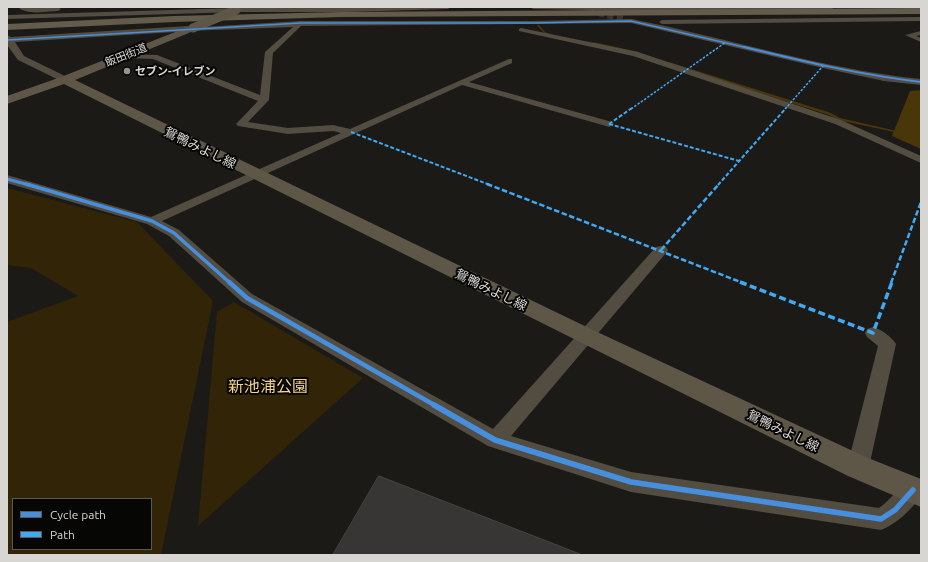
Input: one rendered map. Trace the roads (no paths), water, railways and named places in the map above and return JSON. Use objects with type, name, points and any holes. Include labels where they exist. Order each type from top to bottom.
[{"type":"highway","points":[[7,27],[177,18],[318,15],[921,11]]},
{"type":"highway","points":[[7,37],[178,22],[316,18],[921,14]]},
{"type":"main road","name":"飯田街道","points":[[7,100],[65,80],[126,56],[240,8]]},
{"type":"main road","name":"鴛鴨みよし線","points":[[65,80],[585,336],[858,467],[917,492]]},
{"type":"street","points":[[21,7],[23,10],[58,8]]},
{"type":"street","points":[[7,17],[240,8],[381,10],[448,7]]},
{"type":"street","points":[[533,7],[832,7]]},
{"type":"street","points":[[574,7],[589,11]]},
{"type":"street","points":[[47,16],[58,8]]},
{"type":"street","points":[[624,19],[631,22]]},
{"type":"street","points":[[7,37],[379,21],[641,23],[921,19]]},
{"type":"street","points":[[478,22],[635,54],[827,117],[921,160]]},
{"type":"street","points":[[641,23],[823,66],[884,78],[921,82]]},
{"type":"street","points":[[301,24],[269,52],[264,100],[241,124],[288,131],[333,128],[351,132]]},
{"type":"street","points":[[921,33],[908,35],[921,40]]},
{"type":"street","points":[[7,37],[21,58],[65,80]]},
{"type":"street","points":[[126,56],[154,57],[264,100]]},
{"type":"street","points":[[152,222],[509,61]]},
{"type":"street","points":[[460,82],[609,124]]},
{"type":"street","points":[[7,179],[152,222],[174,233],[247,298],[495,440],[631,482],[881,519],[895,510],[917,492]]},
{"type":"street","points":[[495,440],[660,250]]},
{"type":"street","points":[[858,467],[887,344],[873,332]]},
{"type":"waterway","points":[[538,25],[544,32],[551,35]]},
{"type":"waterway","points":[[594,43],[639,53]]},
{"type":"waterway","points":[[670,63],[830,114],[839,119],[899,132]]},
{"type":"tunnel","points":[[589,11],[624,19]]},
{"type":"place","name":"セブン-イレブン","points":[[127,71]]},
{"type":"park label","name":"新池浦公園","points":[[268,387]]}]
